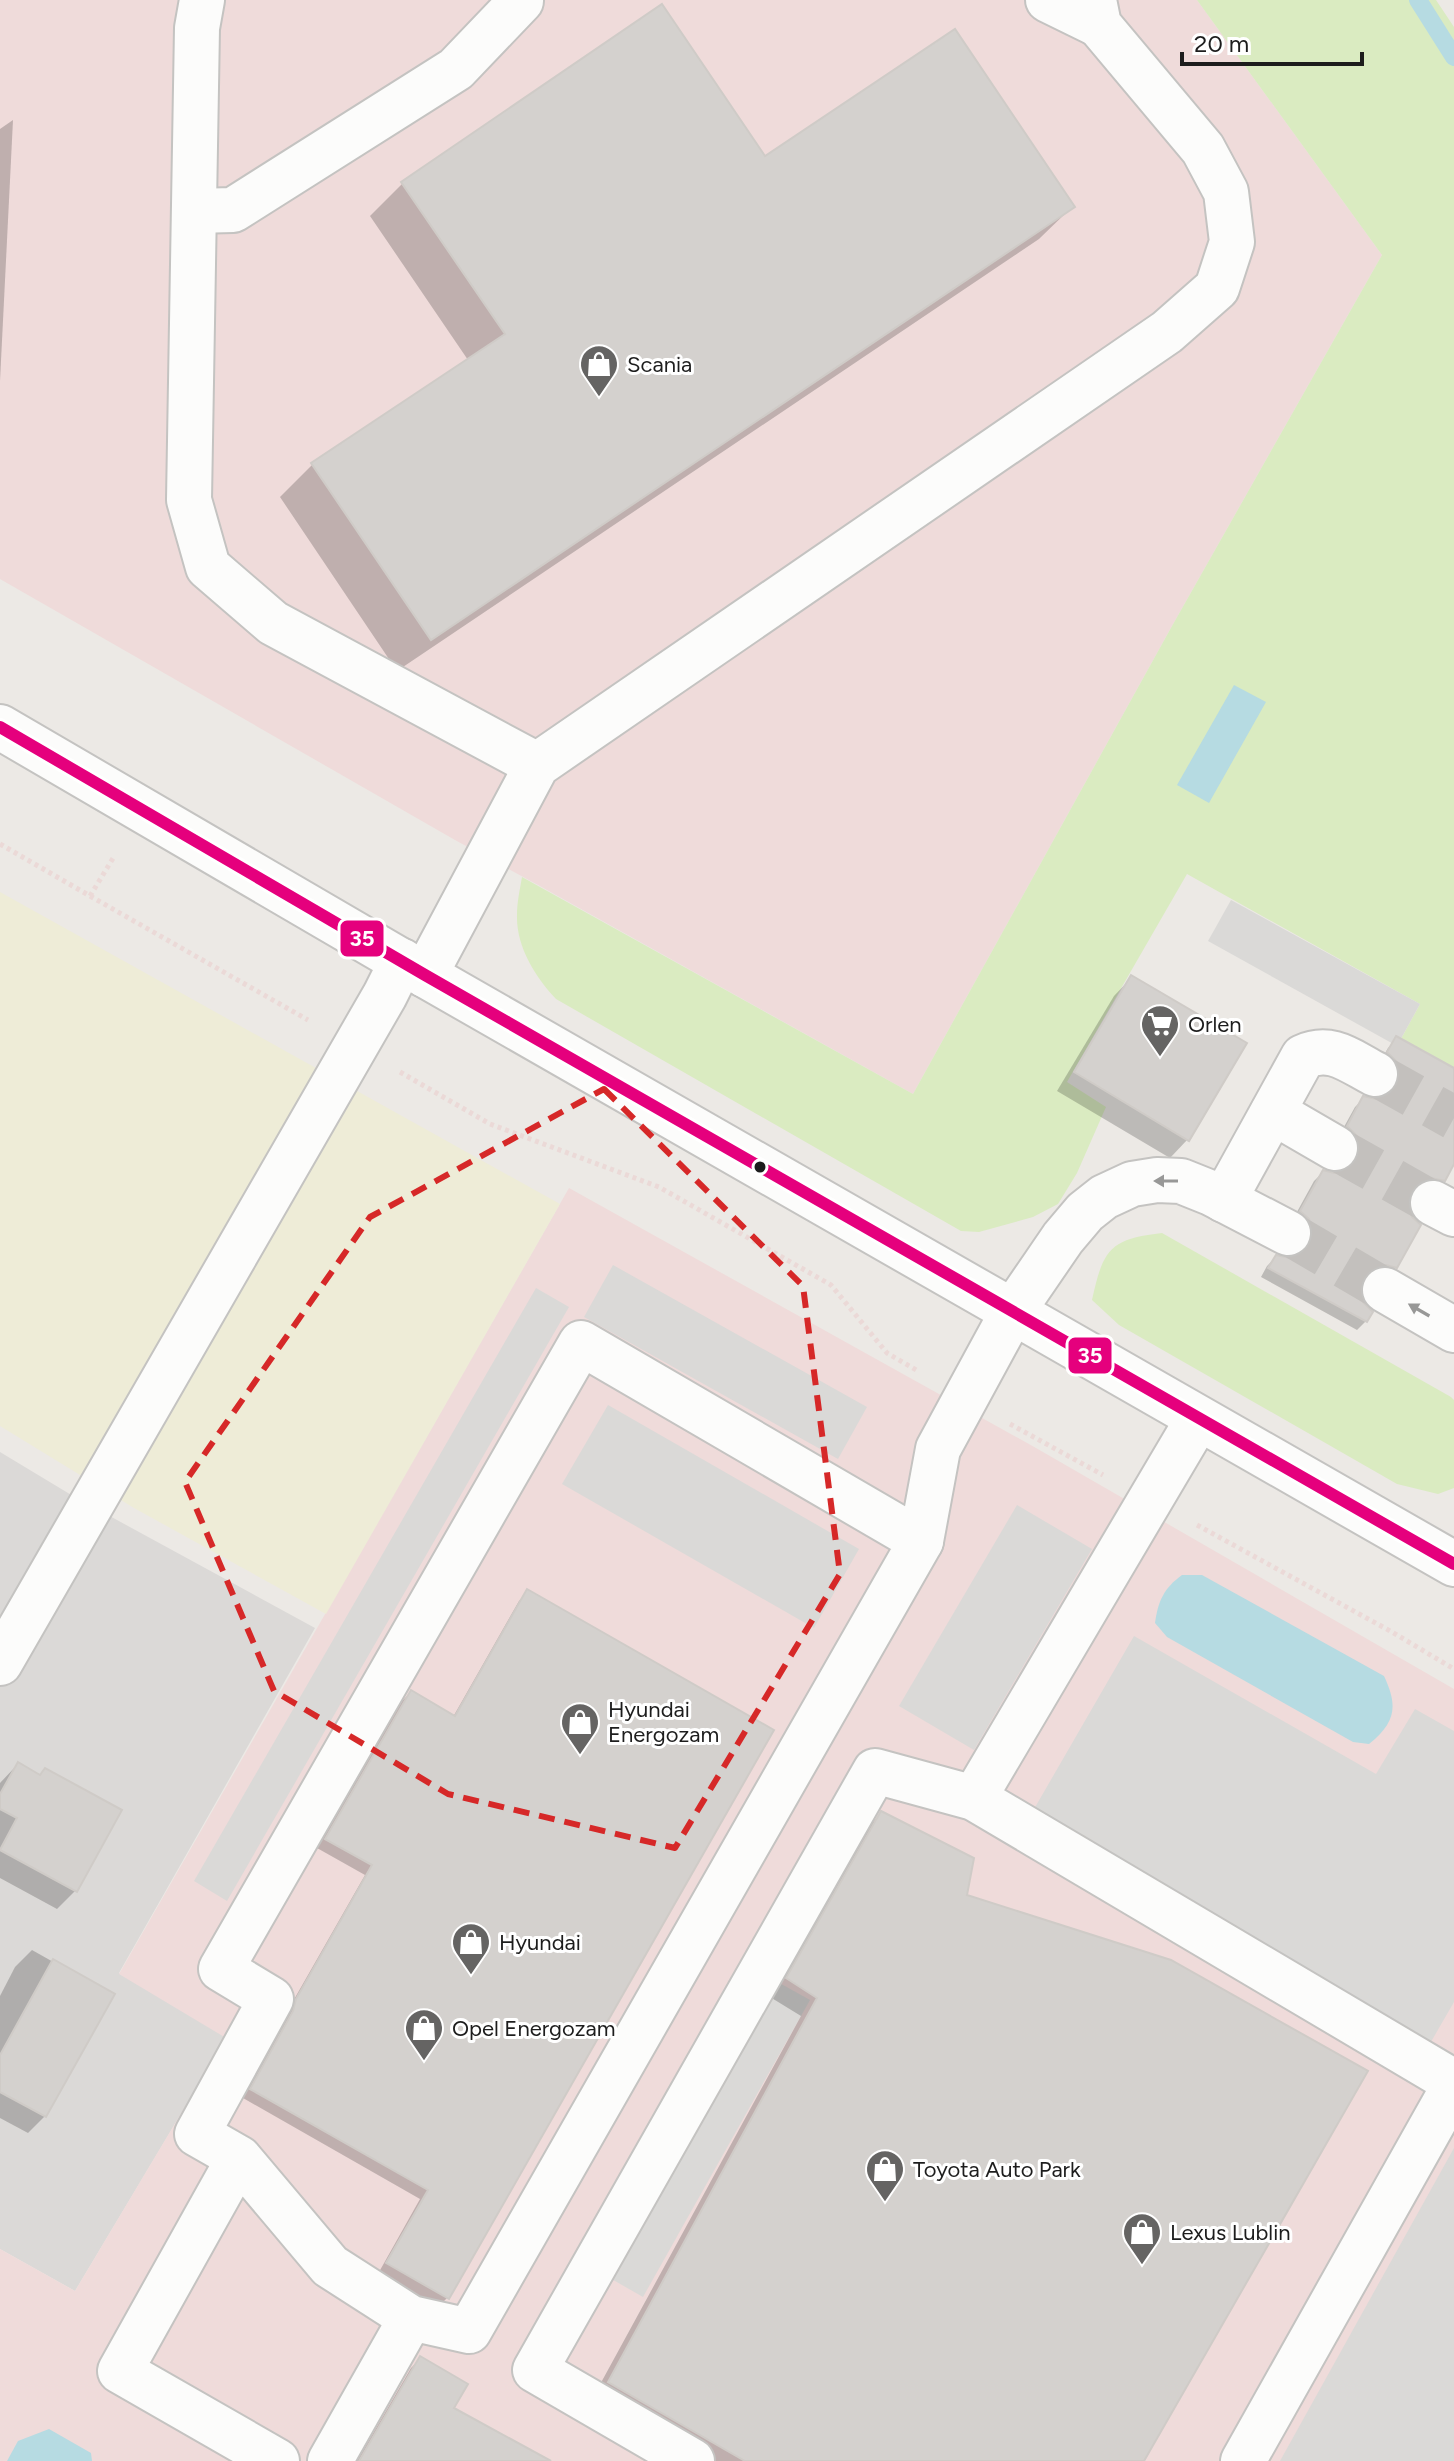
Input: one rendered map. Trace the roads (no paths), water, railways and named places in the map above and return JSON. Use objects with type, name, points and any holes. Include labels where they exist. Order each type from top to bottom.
[{"type":"street","points":[[202,0],[197,28],[189,500],[208,567],[273,623],[537,765]]},
{"type":"street","points":[[194,211],[233,210],[456,69],[521,0]]},
{"type":"street","points":[[0,1663],[355,1046],[413,968],[537,765],[1167,332],[1217,288],[1232,242],[1226,192],[1203,149],[1091,8],[1048,0]]},
{"type":"street","points":[[0,727],[1198,1419],[1452,1558]]},
{"type":"street","points":[[1224,1200],[1303,1057],[1318,1050],[1338,1054],[1375,1074]]},
{"type":"street","points":[[1273,1112],[1335,1148]]},
{"type":"street","points":[[921,1541],[581,1343],[221,1969],[271,1999],[197,2134],[239,2158],[330,2266],[411,2318],[469,2331],[921,1541],[938,1449],[1013,1311],[1063,1238],[1085,1212],[1104,1197],[1132,1184],[1157,1180],[1181,1181],[1288,1233]]},
{"type":"street","points":[[1385,1290],[1454,1330]]},
{"type":"street","points":[[974,1798],[1198,1419]]},
{"type":"street","points":[[692,2461],[535,2370],[875,1771],[974,1798],[1454,2084],[1243,2461]]},
{"type":"street","points":[[239,2158],[120,2371],[277,2461]]},
{"type":"street","points":[[330,2461],[411,2318]]},
{"type":"water","points":[[1234,685],[1266,702],[1209,803],[1177,785]]},
{"type":"water","points":[[1182,1575],[1202,1575],[1384,1676],[1393,1705],[1385,1728],[1369,1744],[1353,1742],[1167,1637],[1155,1623],[1158,1608],[1166,1590]]},
{"type":"water","points":[[49,2429],[91,2453],[92,2461],[7,2461],[18,2441]]},
{"type":"waterway","points":[[1418,0],[1454,57]]},
{"type":"tunnel","points":[[1375,1074],[1454,1118]]},
{"type":"tunnel","points":[[1335,1148],[1433,1203]]},
{"type":"tunnel","points":[[1288,1233],[1385,1290]]},
{"type":"place","name":"Scania","points":[[599,398]]},
{"type":"place","name":"Orlen","points":[[1160,1058]]},
{"type":"place","name":"Hyundai Energozam","points":[[580,1756]]},
{"type":"place","name":"Hyundai","points":[[471,1976]]},
{"type":"place","name":"Opel Energozam","points":[[424,2062]]},
{"type":"place","name":"Toyota Auto Park","points":[[885,2203]]},
{"type":"place","name":"Lexus Lublin","points":[[1142,2266]]}]
